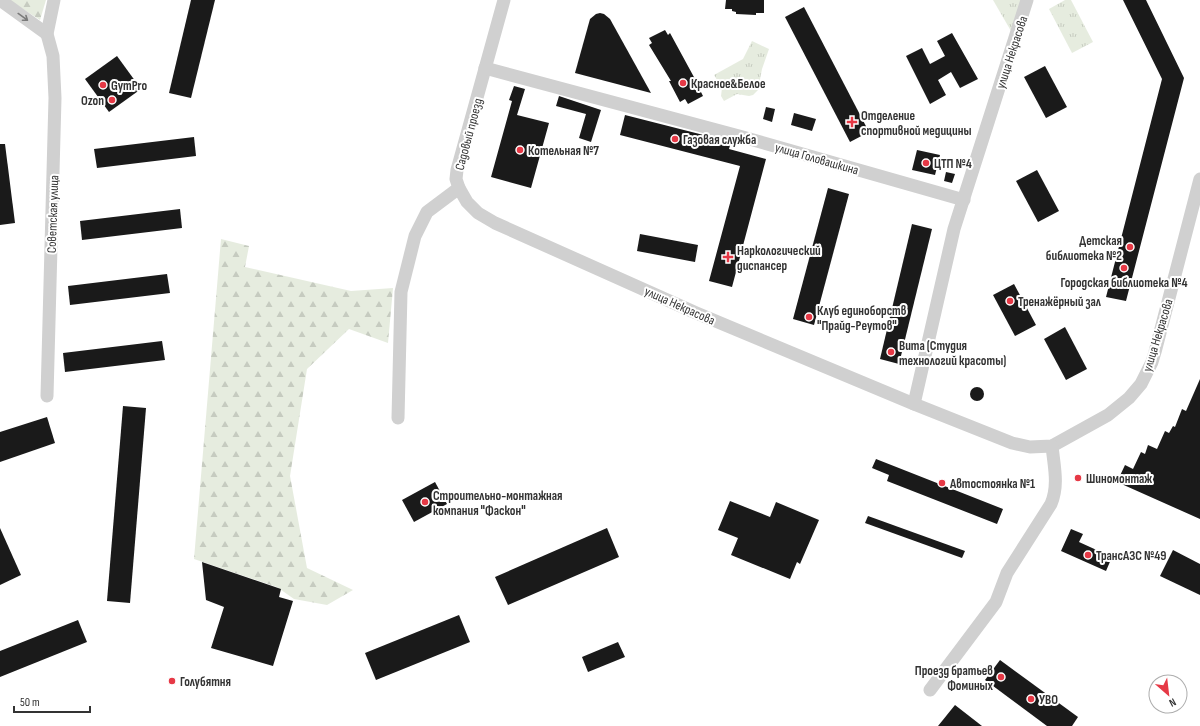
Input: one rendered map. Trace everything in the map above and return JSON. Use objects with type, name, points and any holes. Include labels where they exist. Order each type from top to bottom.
[{"type":"street","points":[[0,0],[46,34],[54,0]]},
{"type":"street","name":"Садовый проезд","points":[[398,418],[401,292],[415,236],[427,212],[459,188],[456,180],[458,170],[504,0]]},
{"type":"street","name":"улица Некрасова","points":[[914,404],[954,229],[1027,0]]},
{"type":"street","name":"Советская улица","points":[[46,34],[53,56],[55,98],[47,396]]},
{"type":"street","name":"улица Головашкина","points":[[485,68],[739,136],[964,200]]},
{"type":"street","name":"улица Некрасова","points":[[459,188],[468,202],[478,213],[494,223],[694,312],[914,404],[1012,443],[1030,447],[1052,446],[1108,415],[1129,398],[1141,384],[1152,362],[1155,352],[1200,179]]},
{"type":"street","points":[[930,690],[996,602],[1007,573],[1051,504],[1055,495],[1056,485],[1052,446]]},
{"type":"green space","points":[[9,0],[46,0],[40,20]]},
{"type":"green space","points":[[993,0],[1021,0],[1011,31]]},
{"type":"green space","points":[[1065,0],[1071,0],[1093,42],[1072,53],[1049,9]]},
{"type":"green space","points":[[752,41],[769,49],[762,69],[758,90],[753,95],[749,96],[737,94],[724,101],[721,96],[722,88],[714,75],[743,59]]},
{"type":"green space","points":[[221,239],[249,246],[245,267],[351,291],[393,288],[388,343],[349,329],[307,369],[290,476],[307,568],[353,590],[327,605],[294,599],[277,587],[194,559]]},
{"type":"building","points":[[191,0],[215,0],[191,98],[169,93]]},
{"type":"building","points":[[726,0],[764,0],[764,13],[756,13],[756,15],[736,14],[736,12],[732,11],[732,9],[725,9]]},
{"type":"building","points":[[1123,0],[1146,0],[1184,78],[1126,301],[1106,297],[1162,79]]},
{"type":"building","points":[[804,7],[869,132],[850,142],[785,17]]},
{"type":"building","points":[[596,14],[604,14],[610,19],[651,93],[575,73],[590,19]]},
{"type":"building","points":[[665,30],[668,35],[670,33],[703,96],[688,104],[685,99],[680,102],[669,81],[671,81],[649,45],[652,43],[649,38]]},
{"type":"building","points":[[952,33],[978,79],[960,88],[951,72],[938,80],[946,95],[930,104],[906,56],[922,48],[930,64],[945,56],[937,41]]},
{"type":"building","points":[[117,56],[141,89],[109,112],[85,79]]},
{"type":"building","points":[[1045,66],[1067,107],[1046,118],[1024,77]]},
{"type":"building","name":"Котельная №7","points":[[514,86],[525,89],[517,115],[549,123],[531,188],[491,177],[512,101],[509,100]]},
{"type":"building","points":[[559,96],[601,110],[591,142],[579,138],[586,114],[556,106]]},
{"type":"building","points":[[766,107],[775,109],[772,122],[763,119]]},
{"type":"building","points":[[794,113],[816,119],[812,131],[791,125]]},
{"type":"building","points":[[625,115],[731,142],[729,149],[766,159],[732,287],[709,281],[740,166],[620,135]]},
{"type":"building","points":[[194,137],[196,156],[97,168],[94,149]]},
{"type":"building","points":[[0,144],[5,144],[15,223],[0,225]]},
{"type":"building","name":"ЦТП №4","points":[[917,150],[940,155],[935,175],[912,170]]},
{"type":"building","points":[[1037,170],[1059,211],[1038,222],[1016,181]]},
{"type":"building","points":[[946,172],[955,174],[952,183],[944,181]]},
{"type":"building","points":[[828,188],[849,194],[814,325],[793,319]]},
{"type":"building","points":[[180,209],[182,228],[82,240],[80,221]]},
{"type":"building","points":[[912,224],[932,229],[899,364],[880,359]]},
{"type":"building","points":[[640,234],[698,245],[695,262],[637,251]]},
{"type":"building","points":[[167,274],[170,293],[70,305],[68,286]]},
{"type":"building","points":[[1014,284],[1036,325],[1015,336],[993,295]]},
{"type":"building","points":[[1065,327],[1087,369],[1066,380],[1044,339]]},
{"type":"building","points":[[162,341],[165,360],[65,372],[63,353]]},
{"type":"building","points":[[1200,379],[1200,519],[1117,482],[1125,465],[1133,469],[1141,452],[1145,454],[1148,445],[1157,449],[1165,431],[1169,433],[1173,426],[1175,427],[1182,409],[1186,411]]},
{"type":"building","points":[[977,387],[982,389],[984,394],[982,399],[977,401],[972,399],[970,394],[972,389]]},
{"type":"building","points":[[123,406],[146,408],[130,603],[107,601]]},
{"type":"building","points":[[47,417],[55,443],[0,462],[0,432]]},
{"type":"building","points":[[876,459],[1003,509],[997,524],[887,481],[889,475],[872,468]]},
{"type":"building","name":"Строительно-монтажная компания \"Фаскон\"","points":[[435,482],[447,504],[414,522],[402,500]]},
{"type":"building","points":[[730,501],[770,517],[776,502],[819,520],[800,564],[797,562],[790,579],[731,555],[738,538],[718,530]]},
{"type":"building","points":[[868,516],[965,551],[962,558],[865,523]]},
{"type":"building","points":[[0,528],[21,575],[0,585]]},
{"type":"building","points":[[607,528],[619,557],[508,605],[495,577]]},
{"type":"building","points":[[1071,529],[1083,534],[1079,542],[1112,557],[1106,571],[1061,551]]},
{"type":"building","points":[[1173,550],[1200,564],[1200,595],[1160,576]]},
{"type":"building","points":[[202,562],[281,589],[279,597],[293,601],[273,666],[211,648],[224,607],[206,600]]},
{"type":"building","points":[[459,615],[470,642],[376,680],[365,653]]},
{"type":"building","points":[[78,620],[87,642],[0,677],[0,651]]},
{"type":"building","points":[[618,642],[625,657],[588,672],[582,657]]},
{"type":"building","name":"УВО","points":[[1000,660],[1078,717],[1072,726],[1047,726],[985,680]]},
{"type":"building","points":[[955,705],[982,726],[938,726]]},
{"type":"place","name":"Красное&Белое","points":[[683,83]]},
{"type":"place","name":"GymPro","points":[[103,85]]},
{"type":"place","name":"Ozon","points":[[112,100]]},
{"type":"place","name":"Отделение спортивной медицины","points":[[852,122]]},
{"type":"place","name":"Газовая служба","points":[[675,139]]},
{"type":"place","name":"Котельная №7","points":[[520,150]]},
{"type":"place","name":"ЦТП №4","points":[[926,163]]},
{"type":"place","name":"Детская библиотека №2","points":[[1130,247]]},
{"type":"place","name":"Наркологический диспансер","points":[[728,257]]},
{"type":"place","name":"Городская библиотека №4","points":[[1124,268]]},
{"type":"place","name":"Тренажёрный зал","points":[[1010,301]]},
{"type":"place","name":"Клуб единоборств \"Прайд-Реутов\"","points":[[809,317]]},
{"type":"place","name":"Вита (Студия технологий красоты)","points":[[891,352]]},
{"type":"place","name":"Шиномонтаж","points":[[1078,478]]},
{"type":"place","name":"Автостоянка №1","points":[[942,483]]},
{"type":"place","name":"Строительно-монтажная компания \"Фаскон\"","points":[[425,502]]},
{"type":"place","name":"ТрансАЗС №49","points":[[1088,555]]},
{"type":"place","name":"Проезд братьев Фоминых","points":[[1001,677]]},
{"type":"place","name":"Голубятня","points":[[172,681]]},
{"type":"place","name":"УВО","points":[[1031,699]]}]
